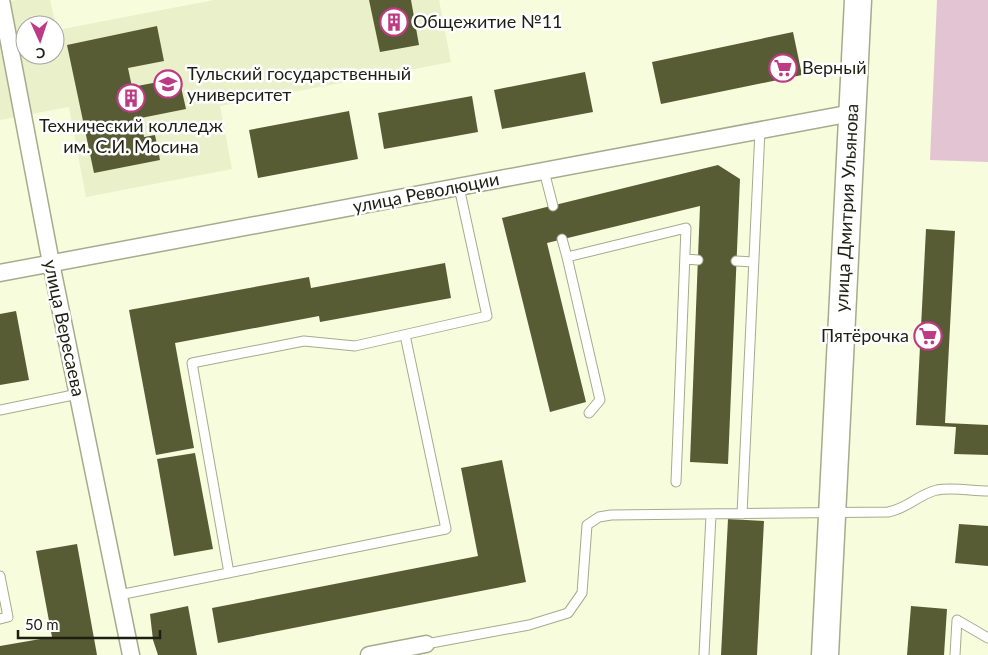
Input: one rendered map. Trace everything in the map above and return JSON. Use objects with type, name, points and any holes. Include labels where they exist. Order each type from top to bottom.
[{"type":"main road","name":"улица Дмитрия Ульянова","points":[[825,655],[858,0]]},
{"type":"street","name":"улица Вересаева","points":[[1,0],[51,263],[131,655]]},
{"type":"street","name":"улица Революции","points":[[0,273],[852,114]]},
{"type":"street","points":[[369,655],[426,644]]},
{"type":"lane","points":[[742,514],[760,130]]},
{"type":"lane","points":[[544,171],[553,206]]},
{"type":"lane","points":[[229,572],[192,362],[304,341],[355,346],[487,316],[459,187]]},
{"type":"lane","points":[[567,257],[686,228],[676,482]]},
{"type":"lane","points":[[562,239],[600,400],[589,413]]},
{"type":"lane","points":[[686,259],[698,260]]},
{"type":"lane","points":[[736,261],[754,262]]},
{"type":"lane","points":[[119,594],[446,529],[405,335]]},
{"type":"lane","points":[[0,410],[78,394]]},
{"type":"lane","points":[[426,644],[529,625],[568,613],[582,593],[587,525],[599,517],[611,515],[831,514],[894,511],[908,506],[923,495],[938,490],[988,491]]},
{"type":"lane","points":[[704,655],[711,515]]},
{"type":"lane","points":[[0,576],[8,617],[0,619]]},
{"type":"lane","points":[[955,655],[957,620],[988,638]]},
{"type":"shaded area","name":"Тульский государственный университет","points":[[16,0],[50,0],[54,15],[15,15],[15,65],[65,65],[65,28],[214,0],[439,0],[451,62],[220,106],[232,169],[86,197],[69,107],[0,120],[0,3]]},
{"type":"shaded area","points":[[937,0],[988,0],[988,162],[930,160]]},
{"type":"building","name":"Общежитие №11","points":[[369,0],[411,0],[419,45],[380,52]]},
{"type":"building","name":"Технический колледж им. С.И. Мосина","points":[[157,26],[164,61],[128,68],[132,87],[179,78],[186,109],[141,118],[144,137],[155,135],[160,160],[94,173],[67,45]]},
{"type":"building","points":[[793,32],[802,75],[661,104],[652,62]]},
{"type":"building","points":[[585,72],[593,112],[502,129],[494,90]]},
{"type":"building","points":[[472,96],[478,132],[384,149],[378,113]]},
{"type":"building","points":[[349,111],[358,159],[258,178],[249,130]]},
{"type":"building","points":[[718,165],[740,179],[728,464],[690,462],[700,206],[547,243],[586,402],[550,412],[502,218]]},
{"type":"building","points":[[926,229],[955,231],[945,423],[988,425],[988,455],[954,454],[956,427],[916,425]]},
{"type":"building","points":[[445,263],[451,298],[320,322],[319,316],[175,343],[194,448],[156,455],[129,310],[309,277],[311,288]]},
{"type":"building","points":[[16,311],[29,380],[0,385],[0,314]]},
{"type":"building","points":[[195,453],[213,549],[174,556],[157,459]]},
{"type":"building","points":[[502,460],[526,582],[218,643],[212,608],[478,556],[461,468]]},
{"type":"building","points":[[728,519],[764,521],[757,655],[721,655]]},
{"type":"building","points":[[959,524],[988,526],[988,566],[955,563]]},
{"type":"building","points":[[77,544],[97,655],[0,655],[0,646],[52,637],[36,551]]},
{"type":"building","points":[[188,606],[197,655],[158,655],[153,640],[150,614]]},
{"type":"building","points":[[911,606],[947,609],[944,655],[907,655]]},
{"type":"place","name":"Общежитие №11","points":[[394,22]]},
{"type":"place","name":"Верный","points":[[783,68]]},
{"type":"place","name":"Тульский государственный университет","points":[[168,84]]},
{"type":"place","name":"Технический колледж им. С.И. Мосина","points":[[131,98]]},
{"type":"place","name":"Пятёрочка","points":[[928,336]]}]
